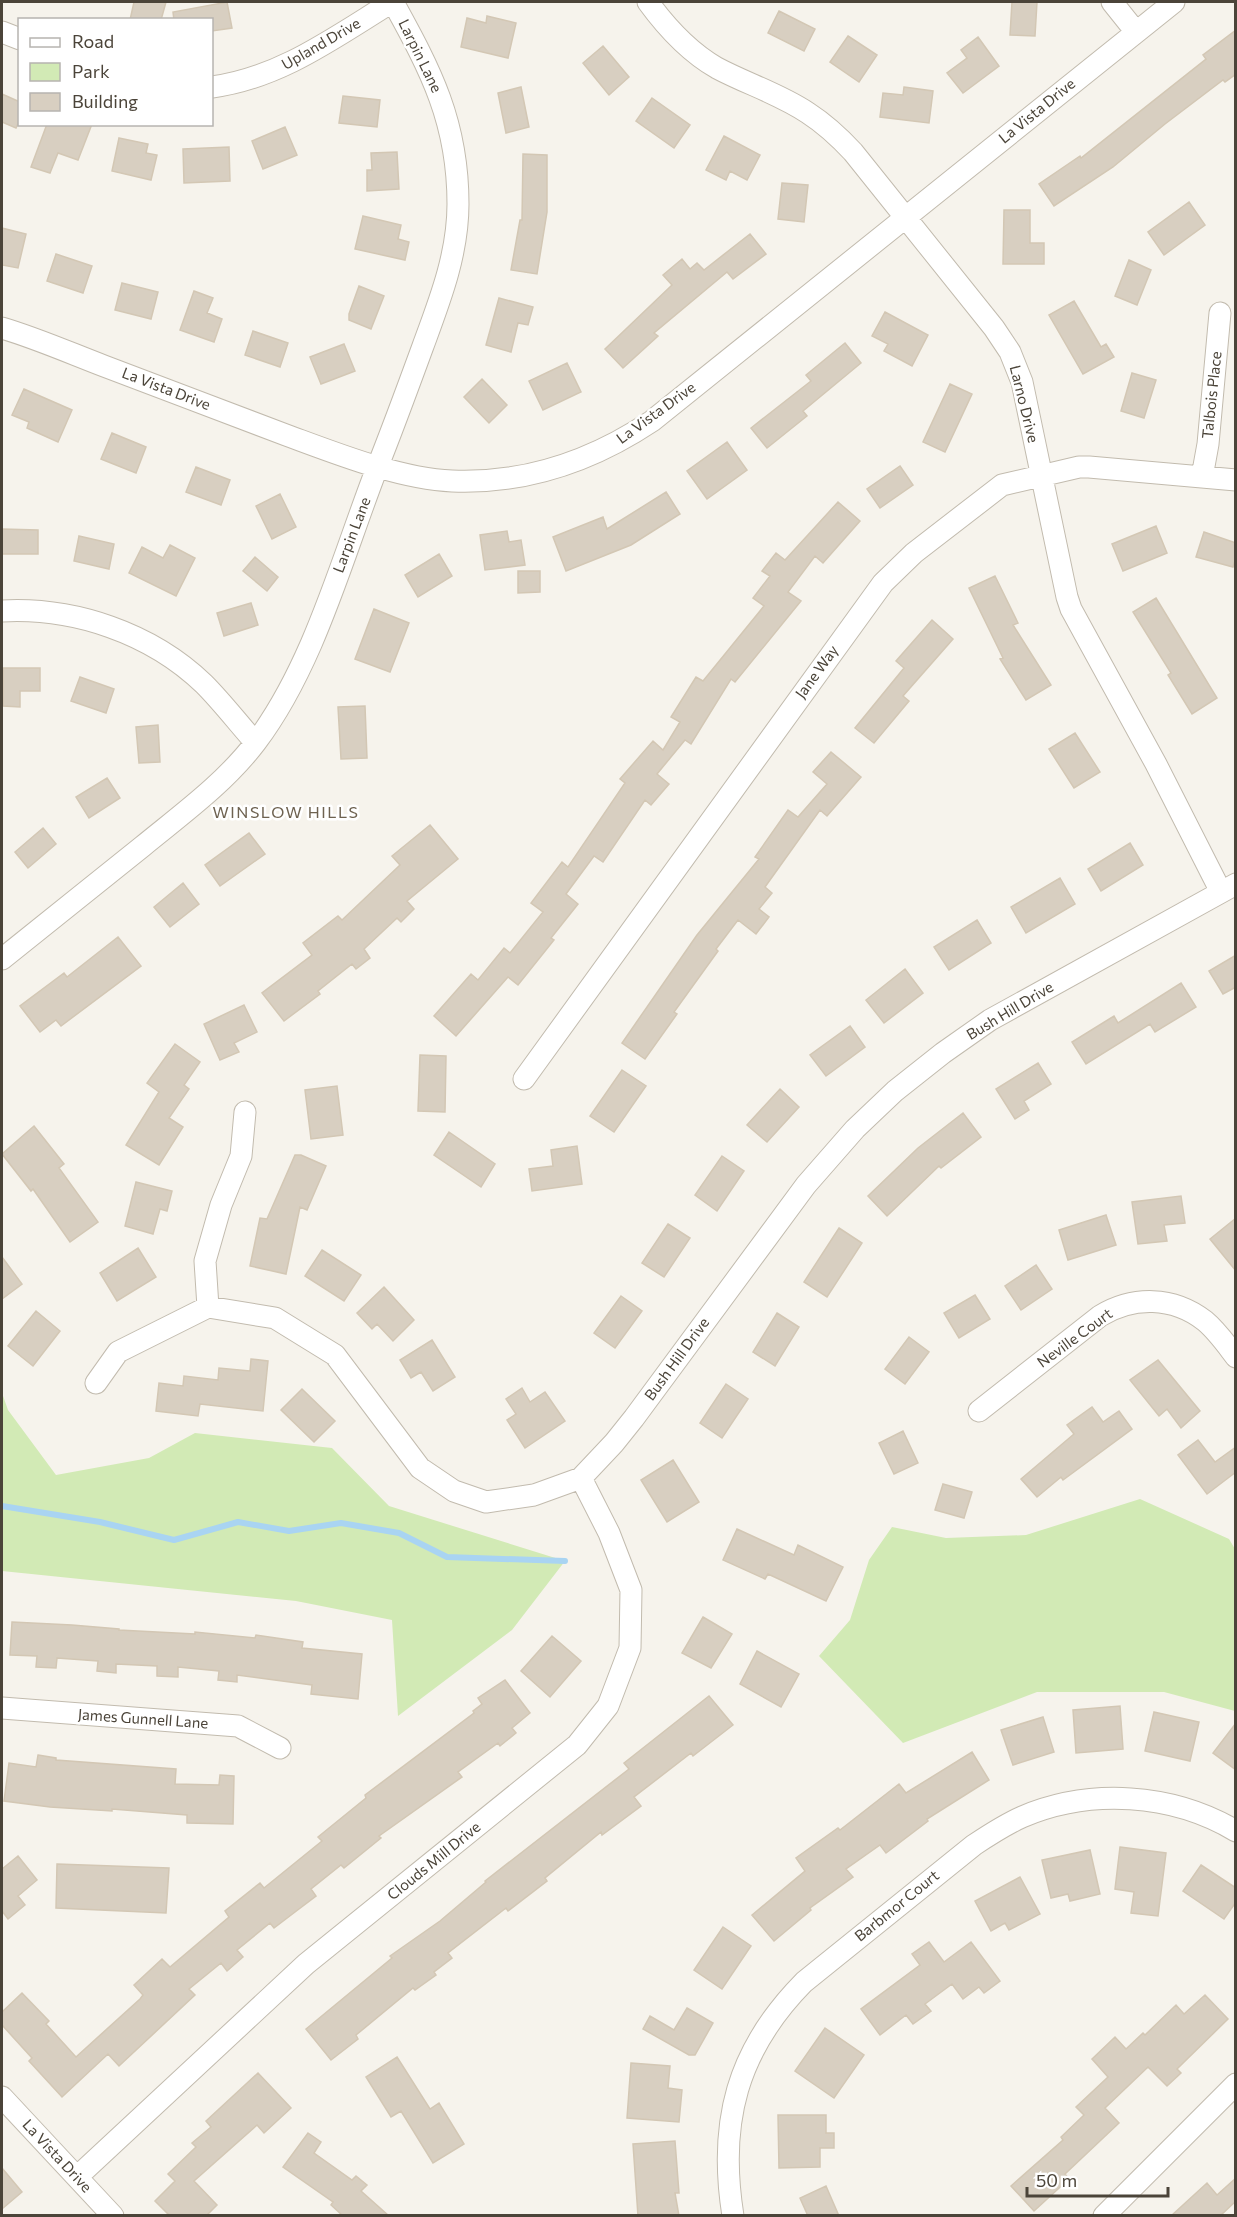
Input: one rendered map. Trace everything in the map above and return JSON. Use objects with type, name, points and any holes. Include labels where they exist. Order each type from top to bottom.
[{"type":"street","name":"Upland Drive","points":[[213,87],[245,81],[273,72],[303,57],[392,2]]},
{"type":"street","name":"Larpin Lane","points":[[2,959],[184,813],[226,775],[255,742],[282,701],[308,652],[443,291],[454,247],[458,208],[455,158],[443,106],[428,65],[392,2]]},
{"type":"street","name":"Larno Drive","points":[[648,2],[674,35],[694,52],[716,67],[808,112],[837,135],[994,328],[1010,352],[1022,382],[1071,609],[1156,764],[1228,888]]},
{"type":"street","points":[[1112,2],[1136,32]]},
{"type":"street","name":"La Vista Drive","points":[[2,328],[346,457],[426,478],[480,481],[542,472],[568,465],[625,439],[652,421],[1174,2]]},
{"type":"street","points":[[2,32],[18,38]]},
{"type":"street","name":"Talbois Place","points":[[1202,477],[1208,444],[1220,313]]},
{"type":"street","name":"Jane Way","points":[[524,1079],[883,583],[914,553],[1002,485],[1079,467],[1236,480]]},
{"type":"street","points":[[2,611],[68,616],[91,621],[135,637],[182,666],[203,684],[255,742]]},
{"type":"street","name":"Bush Hill Drive","points":[[208,1307],[275,1318],[335,1355],[420,1468],[454,1491],[486,1502],[534,1495],[581,1478],[634,1418],[806,1185],[855,1129],[895,1091],[990,1020],[1228,888]]},
{"type":"street","points":[[96,1383],[118,1352],[208,1307],[205,1261],[221,1204],[241,1156],[245,1112]]},
{"type":"street","name":"Neville Court","points":[[979,1411],[1100,1316],[1132,1302],[1158,1301],[1177,1306],[1198,1316],[1215,1331],[1236,1356]]},
{"type":"street","name":"Clouds Mill Drive","points":[[77,2177],[306,1964],[577,1745],[608,1706],[630,1648],[631,1590],[609,1533],[581,1478]]},
{"type":"street","name":"James Gunnell Lane","points":[[2,1708],[238,1726],[280,1748]]},
{"type":"street","name":"Barbmor Court","points":[[733,2216],[728,2178],[728,2132],[740,2080],[767,2026],[788,1998],[804,1982],[974,1845],[997,1829],[1022,1817],[1074,1802],[1101,1799],[1128,1799],[1181,1808],[1206,1816],[1236,1831]]},
{"type":"street","points":[[1104,2216],[1236,2084]]},
{"type":"street","name":"La Vista Drive","points":[[2,2097],[113,2216]]},
{"type":"green space","points":[[2,1393],[8,1410],[56,1475],[149,1458],[195,1433],[332,1448],[389,1506],[565,1561],[512,1630],[398,1716],[392,1620],[296,1601],[2,1571]]},
{"type":"green space","points":[[1140,1499],[1229,1539],[1235,1549],[1235,1711],[1164,1692],[1037,1692],[903,1743],[819,1656],[850,1620],[869,1560],[892,1527],[946,1538],[1026,1535]]},
{"type":"building","points":[[134,2],[166,2],[162,18],[130,18]]},
{"type":"building","points":[[227,2],[232,28],[213,31],[213,18],[174,18],[173,12]]},
{"type":"building","points":[[1012,2],[1037,2],[1035,36],[1010,35]]},
{"type":"building","points":[[779,11],[815,29],[804,51],[768,33]]},
{"type":"building","points":[[487,16],[516,23],[508,58],[461,47],[467,18],[486,23]]},
{"type":"building","points":[[1236,30],[1236,74],[1225,82],[1223,80],[1113,167],[1054,206],[1039,184],[1080,156],[1081,158],[1206,59],[1203,55]]},
{"type":"building","points":[[848,36],[877,55],[859,82],[830,62]]},
{"type":"building","points":[[978,37],[999,66],[963,93],[947,73],[967,58],[961,50]]},
{"type":"building","points":[[603,46],[629,77],[609,95],[583,63]]},
{"type":"building","points":[[521,87],[529,127],[506,133],[498,93]]},
{"type":"building","points":[[904,87],[933,91],[929,123],[880,117],[883,93],[903,95]]},
{"type":"building","points":[[2,94],[18,101],[18,124],[16,128],[2,122]]},
{"type":"building","points":[[343,96],[380,100],[377,127],[339,123]]},
{"type":"building","points":[[652,98],[690,125],[674,148],[636,121]]},
{"type":"building","points":[[46,126],[91,126],[78,160],[58,153],[50,173],[31,167]]},
{"type":"building","points":[[285,127],[297,155],[263,169],[252,141]]},
{"type":"building","points":[[724,136],[760,155],[747,180],[730,171],[726,180],[706,170]]},
{"type":"building","points":[[119,138],[148,144],[146,153],[157,155],[151,180],[112,171]]},
{"type":"building","points":[[229,147],[230,181],[184,183],[183,149]]},
{"type":"building","points":[[397,152],[399,189],[367,191],[367,170],[372,170],[371,153]]},
{"type":"building","points":[[523,154],[547,155],[547,212],[537,274],[511,270],[520,220],[522,220]]},
{"type":"building","points":[[782,183],[808,185],[804,222],[778,219]]},
{"type":"building","points":[[1189,202],[1205,225],[1164,255],[1148,232]]},
{"type":"building","points":[[1004,210],[1030,210],[1030,243],[1044,243],[1044,264],[1003,264]]},
{"type":"building","points":[[363,216],[401,225],[398,239],[409,242],[405,260],[355,249]]},
{"type":"building","points":[[2,228],[26,234],[18,268],[2,265]]},
{"type":"building","points":[[750,234],[766,254],[733,279],[727,272],[654,333],[658,336],[623,368],[605,349],[672,285],[663,275],[682,259],[690,269],[697,263],[704,270]]},
{"type":"building","points":[[56,254],[92,266],[83,293],[47,281]]},
{"type":"building","points":[[1129,260],[1151,270],[1137,305],[1115,296]]},
{"type":"building","points":[[122,283],[158,292],[151,319],[115,310]]},
{"type":"building","points":[[359,286],[384,296],[371,329],[349,320]]},
{"type":"building","points":[[194,291],[213,298],[207,313],[222,319],[214,342],[180,330]]},
{"type":"building","points":[[499,298],[533,307],[528,325],[518,323],[511,352],[486,345]]},
{"type":"building","points":[[1074,301],[1101,347],[1106,344],[1114,357],[1083,374],[1049,315]]},
{"type":"building","points":[[885,312],[928,335],[912,366],[884,351],[888,344],[872,336]]},
{"type":"building","points":[[253,331],[288,343],[280,367],[245,355]]},
{"type":"building","points":[[845,343],[861,363],[803,411],[807,416],[767,448],[751,428],[811,381],[806,375]]},
{"type":"building","points":[[344,344],[355,371],[321,384],[310,357]]},
{"type":"building","points":[[567,363],[581,392],[543,410],[529,381]]},
{"type":"building","points":[[1132,373],[1156,380],[1144,418],[1121,411]]},
{"type":"building","points":[[482,379],[507,405],[489,423],[464,397]]},
{"type":"building","points":[[950,384],[972,394],[945,452],[923,442]]},
{"type":"building","points":[[24,389],[72,410],[58,442],[27,428],[29,422],[12,415]]},
{"type":"building","points":[[112,433],[146,447],[136,473],[101,459]]},
{"type":"building","points":[[727,442],[747,470],[707,499],[687,471]]},
{"type":"building","points":[[900,466],[913,485],[880,508],[867,489]]},
{"type":"building","points":[[196,467],[230,480],[221,505],[186,492]]},
{"type":"building","points":[[666,492],[680,514],[631,545],[566,571],[553,537],[603,517],[607,529]]},
{"type":"building","points":[[280,494],[296,527],[272,539],[256,506]]},
{"type":"building","points":[[838,502],[860,521],[823,563],[815,556],[788,592],[801,601],[735,682],[731,679],[691,744],[685,740],[657,774],[669,784],[651,805],[645,800],[603,862],[594,856],[566,894],[578,904],[551,938],[554,940],[518,985],[508,977],[456,1036],[434,1016],[471,974],[478,980],[504,948],[510,953],[543,912],[531,903],[562,862],[568,867],[625,783],[620,779],[653,741],[663,750],[680,722],[671,717],[696,677],[703,681],[764,606],[753,598],[770,576],[762,571],[776,553],[785,560]]},
{"type":"building","points":[[1156,526],[1167,553],[1123,571],[1112,544]]},
{"type":"building","points":[[2,529],[38,530],[38,554],[2,554]]},
{"type":"building","points":[[507,531],[509,542],[521,540],[525,565],[485,570],[480,535]]},
{"type":"building","points":[[1204,532],[1236,543],[1233,567],[1196,557]]},
{"type":"building","points":[[79,536],[114,544],[109,569],[74,561]]},
{"type":"building","points":[[170,545],[195,558],[176,596],[129,573],[142,547],[163,558]]},
{"type":"building","points":[[439,554],[452,576],[418,597],[405,575]]},
{"type":"building","points":[[255,557],[278,577],[267,591],[243,571]]},
{"type":"building","points":[[518,571],[540,571],[540,592],[518,593]]},
{"type":"building","points":[[995,576],[1018,623],[1013,625],[1051,685],[1026,700],[1000,659],[1003,658],[969,588]]},
{"type":"building","points":[[1156,598],[1217,698],[1192,714],[1168,675],[1171,673],[1133,612]]},
{"type":"building","points":[[251,603],[258,625],[224,636],[217,613]]},
{"type":"building","points":[[374,609],[409,623],[390,672],[355,659]]},
{"type":"building","points":[[932,620],[953,639],[903,696],[909,701],[874,743],[855,728],[904,668],[896,661]]},
{"type":"building","points":[[3,668],[40,668],[40,691],[20,691],[20,707],[3,706]]},
{"type":"building","points":[[80,677],[114,689],[106,713],[71,701]]},
{"type":"building","points":[[365,706],[367,758],[341,759],[338,707]]},
{"type":"building","points":[[158,725],[160,762],[139,763],[136,727]]},
{"type":"building","points":[[1075,733],[1100,772],[1074,788],[1049,749]]},
{"type":"building","points":[[831,752],[861,777],[827,816],[820,810],[765,887],[772,893],[759,909],[769,917],[756,934],[738,920],[716,949],[718,951],[674,1012],[677,1014],[645,1059],[622,1043],[697,935],[759,859],[755,857],[788,810],[798,817],[827,784],[813,772]]},
{"type":"building","points":[[107,778],[120,798],[89,818],[76,797]]},
{"type":"building","points":[[430,825],[458,859],[407,901],[414,909],[401,922],[397,918],[364,949],[370,958],[356,969],[352,964],[318,991],[320,994],[284,1021],[262,993],[312,955],[303,943],[338,916],[342,920],[400,865],[392,856]]},
{"type":"building","points":[[43,828],[56,844],[28,868],[15,852]]},
{"type":"building","points":[[249,833],[265,854],[220,886],[205,865]]},
{"type":"building","points":[[1130,843],[1143,865],[1101,891],[1088,869]]},
{"type":"building","points":[[1060,878],[1075,904],[1026,933],[1011,907]]},
{"type":"building","points":[[183,883],[199,904],[170,927],[154,907]]},
{"type":"building","points":[[977,920],[991,943],[949,970],[934,947]]},
{"type":"building","points":[[118,937],[141,966],[61,1026],[56,1020],[40,1032],[20,1006],[64,973],[67,977]]},
{"type":"building","points":[[1236,955],[1236,987],[1223,994],[1209,971]]},
{"type":"building","points":[[905,969],[923,993],[884,1023],[866,1000]]},
{"type":"building","points":[[1181,983],[1196,1007],[1155,1032],[1150,1024],[1086,1064],[1072,1042],[1114,1016],[1118,1023]]},
{"type":"building","points":[[244,1005],[257,1032],[234,1043],[239,1052],[220,1060],[204,1024]]},
{"type":"building","points":[[850,1026],[865,1047],[826,1076],[810,1055]]},
{"type":"building","points":[[175,1044],[200,1062],[184,1085],[189,1089],[169,1118],[183,1127],[159,1165],[126,1145],[159,1092],[147,1083]]},
{"type":"building","points":[[420,1055],[446,1056],[445,1112],[418,1111]]},
{"type":"building","points":[[1038,1063],[1051,1084],[1024,1101],[1029,1110],[1015,1119],[996,1089]]},
{"type":"building","points":[[622,1070],[646,1086],[614,1132],[590,1116]]},
{"type":"building","points":[[337,1086],[343,1135],[311,1139],[305,1090]]},
{"type":"building","points":[[780,1089],[799,1107],[767,1142],[747,1125]]},
{"type":"building","points":[[963,1113],[981,1137],[941,1168],[939,1166],[887,1216],[868,1196],[918,1148]]},
{"type":"building","points":[[34,1126],[64,1164],[59,1168],[98,1222],[70,1242],[33,1189],[31,1191],[2,1154]]},
{"type":"building","points":[[449,1132],[495,1164],[481,1187],[434,1155]]},
{"type":"building","points":[[577,1146],[582,1184],[532,1191],[529,1169],[553,1166],[551,1150]]},
{"type":"building","points":[[295,1155],[301,1155],[326,1166],[307,1210],[300,1207],[286,1274],[250,1266],[260,1218],[267,1219]]},
{"type":"building","points":[[722,1156],[744,1171],[717,1211],[695,1195]]},
{"type":"building","points":[[136,1182],[172,1191],[167,1211],[160,1209],[153,1234],[125,1226]]},
{"type":"building","points":[[1181,1196],[1185,1223],[1164,1225],[1167,1241],[1138,1244],[1132,1202]]},
{"type":"building","points":[[1106,1215],[1116,1245],[1068,1260],[1059,1230]]},
{"type":"building","points":[[1236,1218],[1236,1271],[1210,1239]]},
{"type":"building","points":[[668,1224],[690,1238],[664,1277],[642,1263]]},
{"type":"building","points":[[839,1228],[862,1243],[827,1297],[804,1282]]},
{"type":"building","points":[[138,1248],[156,1277],[117,1301],[100,1273]]},
{"type":"building","points":[[322,1250],[361,1275],[344,1301],[305,1276]]},
{"type":"building","points":[[2,1257],[22,1284],[2,1299]]},
{"type":"building","points":[[1036,1265],[1052,1289],[1021,1310],[1005,1286]]},
{"type":"building","points":[[384,1287],[414,1320],[393,1341],[377,1324],[372,1329],[357,1313]]},
{"type":"building","points":[[975,1295],[990,1319],[959,1338],[944,1313]]},
{"type":"building","points":[[621,1296],[642,1311],[615,1348],[594,1333]]},
{"type":"building","points":[[36,1311],[60,1331],[33,1366],[8,1346]]},
{"type":"building","points":[[777,1313],[799,1327],[775,1366],[753,1352]]},
{"type":"building","points":[[909,1337],[929,1352],[905,1384],[885,1369]]},
{"type":"building","points":[[432,1340],[455,1377],[433,1391],[421,1372],[411,1378],[400,1360]]},
{"type":"building","points":[[251,1359],[268,1361],[263,1411],[200,1404],[198,1416],[156,1411],[159,1383],[183,1386],[184,1376],[218,1380],[219,1368],[250,1371]]},
{"type":"building","points":[[1158,1360],[1200,1411],[1181,1428],[1167,1409],[1159,1416],[1130,1380]]},
{"type":"building","points":[[726,1384],[748,1399],[722,1438],[700,1423]]},
{"type":"building","points":[[522,1388],[530,1402],[545,1392],[565,1421],[525,1448],[507,1420],[516,1414],[506,1399]]},
{"type":"building","points":[[302,1389],[335,1421],[314,1442],[281,1410]]},
{"type":"building","points":[[1092,1407],[1103,1422],[1119,1411],[1132,1429],[1063,1480],[1061,1477],[1037,1497],[1021,1479],[1074,1434],[1067,1425]]},
{"type":"building","points":[[903,1431],[918,1463],[894,1474],[879,1443]]},
{"type":"building","points":[[1198,1440],[1215,1462],[1236,1447],[1236,1472],[1207,1494],[1178,1455]]},
{"type":"building","points":[[673,1460],[699,1502],[667,1522],[641,1480]]},
{"type":"building","points":[[943,1484],[972,1492],[964,1518],[935,1510]]},
{"type":"building","points":[[737,1529],[794,1555],[798,1545],[843,1567],[826,1601],[768,1574],[765,1579],[723,1560]]},
{"type":"building","points":[[703,1617],[732,1634],[711,1668],[682,1653]]},
{"type":"building","points":[[12,1622],[119,1630],[195,1634],[195,1632],[255,1638],[256,1635],[303,1642],[302,1648],[362,1654],[358,1699],[311,1694],[312,1685],[237,1675],[237,1682],[218,1680],[219,1671],[178,1667],[178,1677],[157,1676],[157,1666],[116,1664],[116,1673],[97,1671],[98,1661],[57,1658],[56,1668],[36,1667],[37,1656],[10,1655]]},
{"type":"building","points":[[552,1636],[581,1661],[550,1697],[521,1671]]},
{"type":"building","points":[[757,1651],[799,1674],[781,1707],[740,1684]]},
{"type":"building","points":[[505,1680],[530,1713],[512,1728],[516,1733],[500,1746],[498,1743],[458,1772],[462,1777],[379,1836],[381,1838],[344,1868],[341,1865],[311,1889],[316,1896],[274,1928],[270,1923],[237,1950],[243,1957],[227,1971],[221,1963],[189,1989],[195,1995],[119,2066],[108,2054],[62,2097],[29,2061],[32,2058],[2,2025],[2,2012],[22,1993],[49,2021],[46,2024],[76,2057],[140,1999],[143,1995],[134,1985],[162,1959],[170,1967],[229,1917],[225,1911],[260,1883],[264,1888],[322,1841],[318,1837],[366,1798],[365,1795],[474,1713],[473,1711],[482,1704],[478,1698]]},
{"type":"building","points":[[709,1696],[733,1725],[693,1756],[691,1753],[634,1797],[641,1806],[602,1835],[601,1832],[545,1878],[547,1881],[508,1911],[506,1908],[448,1953],[452,1958],[434,1972],[436,1975],[415,1990],[413,1988],[356,2035],[358,2039],[331,2060],[306,2029],[392,1958],[390,1956],[440,1921],[485,1881],[629,1769],[624,1763]]},
{"type":"building","points":[[1120,1706],[1123,1749],[1076,1753],[1073,1710]]},
{"type":"building","points":[[1154,1712],[1199,1722],[1190,1761],[1145,1751]]},
{"type":"building","points":[[1043,1717],[1054,1752],[1013,1765],[1001,1730]]},
{"type":"building","points":[[1236,1723],[1236,1770],[1213,1753]]},
{"type":"building","points":[[972,1752],[989,1780],[927,1819],[928,1821],[886,1853],[880,1845],[846,1869],[853,1877],[810,1908],[811,1910],[774,1941],[752,1915],[805,1871],[796,1858],[838,1828],[840,1830],[899,1784],[906,1793]]},
{"type":"building","points":[[38,1755],[56,1758],[56,1760],[176,1769],[175,1784],[219,1785],[220,1775],[234,1776],[233,1824],[187,1823],[187,1815],[50,1807],[4,1801],[9,1763],[36,1767]]},
{"type":"building","points":[[1120,1847],[1166,1853],[1158,1916],[1131,1913],[1134,1892],[1115,1889]]},
{"type":"building","points":[[1090,1850],[1100,1894],[1070,1901],[1068,1894],[1051,1898],[1042,1860]]},
{"type":"building","points":[[18,1856],[37,1880],[18,1896],[25,1905],[8,1919],[2,1911],[2,1869]]},
{"type":"building","points":[[57,1864],[169,1868],[166,1913],[56,1908]]},
{"type":"building","points":[[1201,1865],[1236,1888],[1236,1902],[1224,1919],[1183,1891]]},
{"type":"building","points":[[1020,1877],[1040,1914],[1009,1930],[1005,1923],[991,1931],[975,1901]]},
{"type":"building","points":[[723,1927],[751,1946],[722,1989],[694,1970]]},
{"type":"building","points":[[929,1942],[944,1962],[971,1942],[1000,1981],[984,1993],[979,1987],[963,1999],[952,1984],[925,2004],[931,2011],[913,2024],[906,2015],[880,2035],[861,2009],[920,1965],[912,1954]]},
{"type":"building","points":[[1205,1995],[1228,2019],[1177,2069],[1181,2073],[1167,2086],[1148,2067],[1105,2108],[1119,2123],[1065,2174],[1069,2179],[1034,2211],[1011,2186],[1063,2140],[1061,2137],[1084,2115],[1076,2107],[1108,2077],[1092,2059],[1115,2037],[1126,2049],[1143,2033],[1145,2035],[1176,2005],[1184,2014]]},
{"type":"building","points":[[687,2008],[713,2023],[695,2055],[689,2055],[643,2029],[650,2016],[674,2030]]},
{"type":"building","points":[[825,2028],[864,2055],[834,2098],[795,2071]]},
{"type":"building","points":[[397,2057],[430,2109],[439,2103],[464,2144],[433,2163],[401,2111],[391,2117],[366,2077]]},
{"type":"building","points":[[631,2063],[670,2066],[668,2088],[682,2090],[679,2122],[627,2118]]},
{"type":"building","points":[[258,2073],[291,2108],[264,2133],[257,2125],[194,2181],[217,2205],[206,2216],[170,2216],[155,2201],[175,2181],[168,2174],[196,2147],[192,2143],[211,2127],[206,2121]]},
{"type":"building","points":[[778,2115],[826,2115],[826,2133],[834,2133],[834,2148],[820,2148],[820,2167],[779,2168]]},
{"type":"building","points":[[308,2133],[321,2142],[314,2153],[352,2180],[356,2176],[367,2185],[361,2191],[389,2216],[343,2216],[331,2205],[333,2202],[283,2167]]},
{"type":"building","points":[[675,2141],[679,2193],[675,2193],[679,2216],[638,2216],[633,2144]]},
{"type":"building","points":[[2,2168],[22,2192],[2,2209]]},
{"type":"building","points":[[1236,2178],[1236,2201],[1220,2216],[1171,2216],[1207,2183],[1217,2195]]},
{"type":"building","points":[[826,2186],[839,2216],[808,2216],[800,2198]]},
{"type":"waterway","points":[[2,1506],[100,1522],[174,1540],[238,1522],[289,1531],[341,1523],[399,1533],[447,1557],[565,1561]]},
{"type":"district","name":"WINSLOW HILLS","points":[[286,812]]}]
